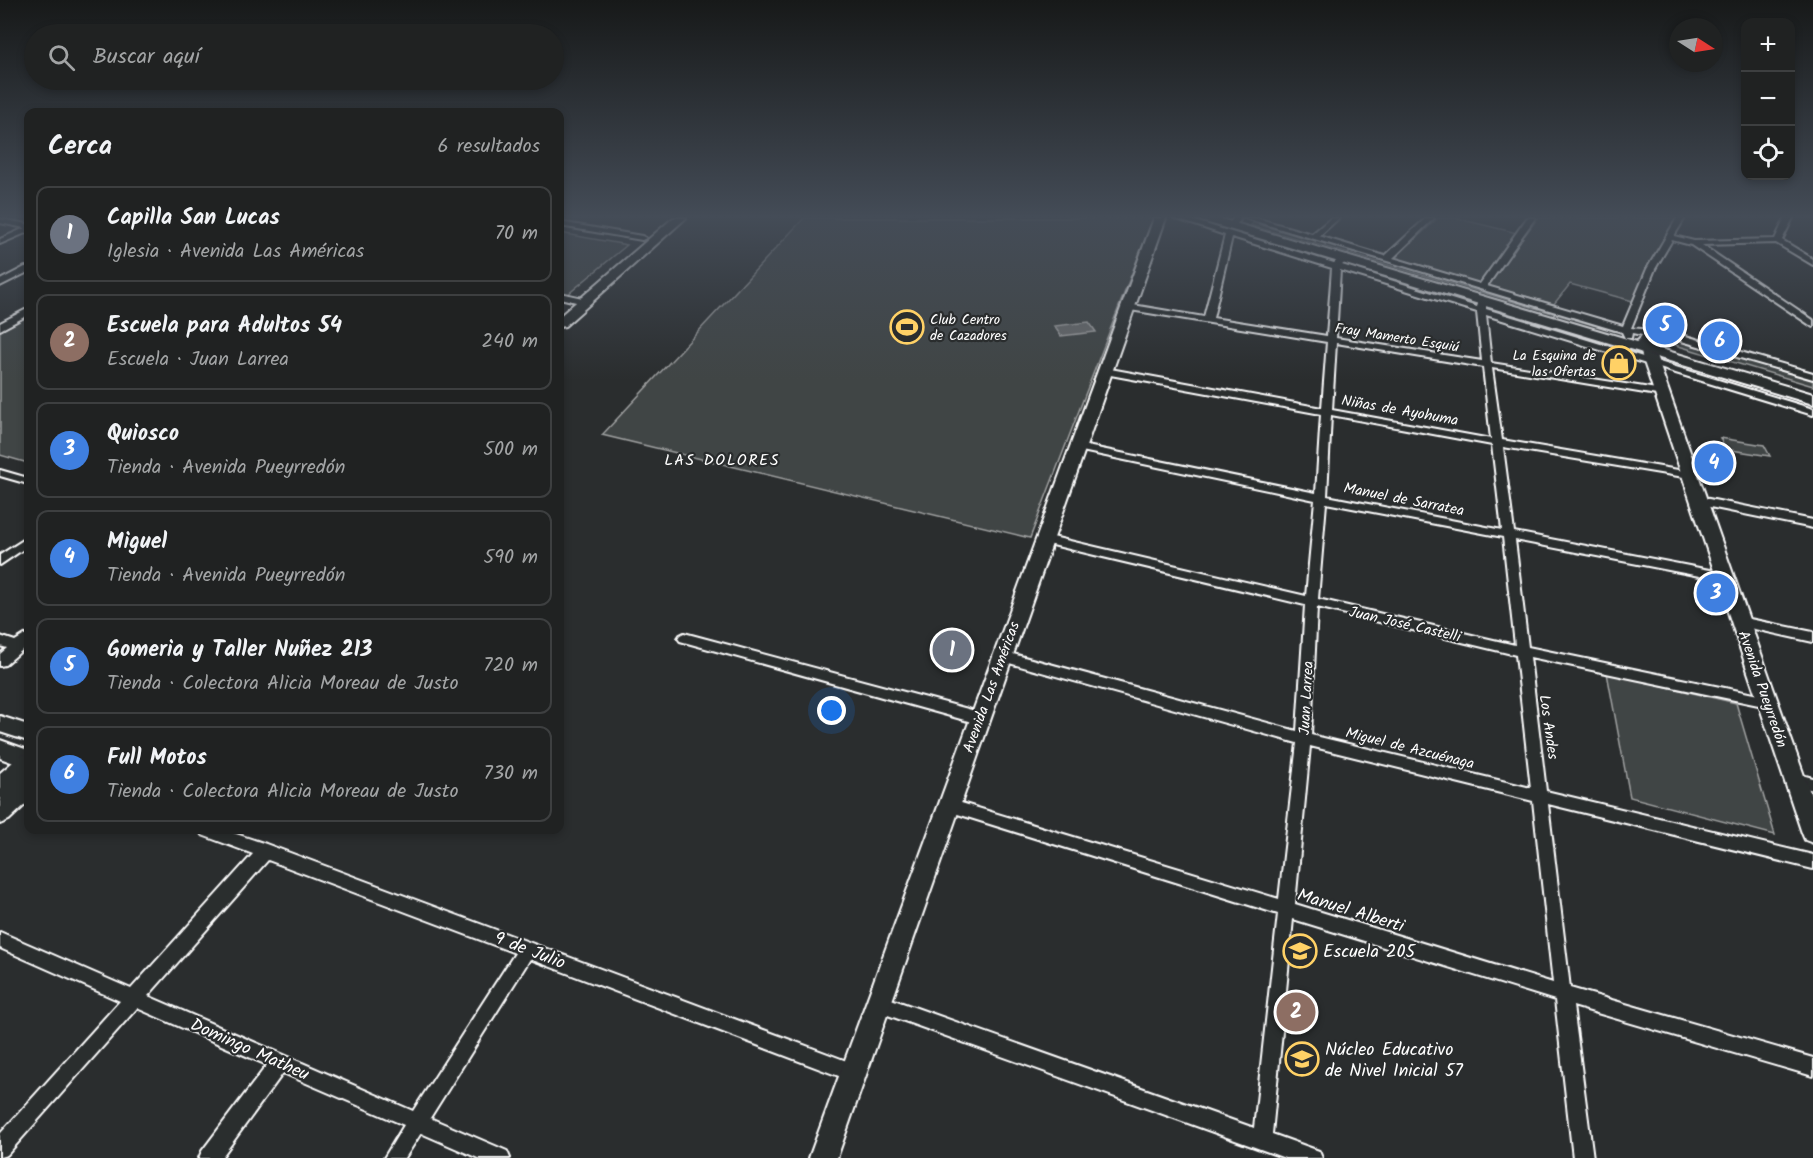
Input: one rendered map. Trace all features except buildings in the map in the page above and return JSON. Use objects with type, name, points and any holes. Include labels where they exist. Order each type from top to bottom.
[{"type":"main road","points":[[564,315],[572,299],[603,272]]},
{"type":"main road","points":[[572,299],[608,272]]},
{"type":"main road","name":"Avenida Las Américas","points":[[823,1158],[1141,272]]},
{"type":"main road","points":[[1379,272],[1627,336]]},
{"type":"main road","points":[[1407,272],[1627,336],[1648,346],[1813,399]]},
{"type":"main road","points":[[1648,346],[1813,389]]},
{"type":"main road","name":"Avenida Pueyrredón","points":[[1648,346],[1690,476],[1813,833]]},
{"type":"main road","points":[[0,724],[24,732]]},
{"type":"main road","points":[[0,749],[24,758]]},
{"type":"main road","points":[[0,788],[24,767]]},
{"type":"main road","points":[[0,813],[24,792]]},
{"type":"street","points":[[0,283],[22,272]]},
{"type":"street","points":[[1208,320],[1221,272]]},
{"type":"street","name":"Juan Larrea","points":[[1262,1140],[1304,739],[1311,603],[1321,498],[1330,341],[1339,272]]},
{"type":"street","points":[[1420,272],[1482,299],[1648,346],[1813,412]]},
{"type":"street","points":[[1482,299],[1498,272]]},
{"type":"street","points":[[1627,336],[1650,272]]},
{"type":"street","points":[[1737,272],[1813,324]]},
{"type":"street","name":"Los Andes","points":[[1482,299],[1487,365],[1542,797],[1562,994],[1583,1158]]},
{"type":"street","name":"Fray Mamerto Esquiú","points":[[1128,307],[1663,393]]},
{"type":"street","points":[[0,314],[18,318]]},
{"type":"street","points":[[0,327],[24,314]]},
{"type":"street","points":[[1648,346],[1672,335],[1813,376]]},
{"type":"street","name":"Niñas de Ayohuma","points":[[1105,371],[1690,476]]},
{"type":"street","name":"Manuel de Sarratea","points":[[1077,447],[1321,498],[1725,577]]},
{"type":"street","points":[[0,473],[24,480]]},
{"type":"street","points":[[1699,501],[1813,524]]},
{"type":"street","name":"Juan José Castelli","points":[[1044,539],[1522,651],[1768,702]]},
{"type":"street","points":[[0,561],[24,544]]},
{"type":"street","points":[[1740,622],[1813,637]]},
{"type":"street","points":[[684,638],[980,718]]},
{"type":"street","points":[[0,661],[24,641]]},
{"type":"street","points":[[0,642],[17,647]]},
{"type":"street","name":"Miguel de Azcuénaga","points":[[1002,656],[1304,739],[1813,862]]},
{"type":"street","points":[[1794,779],[1813,784]]},
{"type":"street","name":"Manuel Alberti","points":[[948,805],[1562,994],[1813,1067]]},
{"type":"street","name":"9 de Julio","points":[[218,834],[852,1072]]},
{"type":"street","points":[[0,1148],[266,851]]},
{"type":"street","name":"Domingo Matheu","points":[[0,940],[500,1158]]},
{"type":"street","points":[[394,1158],[527,949]]},
{"type":"street","points":[[877,1003],[1312,1158]]},
{"type":"street","points":[[208,1158],[280,1062]]},
{"type":"shaded area","points":[[564,272],[595,272],[567,295],[564,295]]},
{"type":"shaded area","name":"Club Centro de Cazadores","points":[[754,272],[1132,272],[1030,538],[602,435]]},
{"type":"shaded area","points":[[1354,272],[1382,272],[1467,297],[1468,306]]},
{"type":"shaded area","points":[[1412,272],[1420,272],[1615,329],[1614,331]]},
{"type":"shaded area","points":[[1437,272],[1648,272],[1633,301],[1570,284],[1554,304]]},
{"type":"shaded area","points":[[1497,310],[1637,351],[1638,358],[1495,314]]},
{"type":"shaded area","points":[[24,318],[24,462],[0,455],[0,331]]},
{"type":"shaded area","points":[[1089,322],[1096,332],[1061,336],[1054,326]]},
{"type":"shaded area","points":[[1655,339],[1682,340],[1813,378],[1813,386]]},
{"type":"shaded area","points":[[1664,356],[1813,402],[1813,412],[1666,367]]},
{"type":"shaded area","points":[[1720,438],[1764,445],[1770,456],[1725,449]]},
{"type":"shaded area","points":[[1607,673],[1736,703],[1775,835],[1630,797]]},
{"type":"place","name":"Gomeria y Taller Nuñez 213","points":[[1665,325]]},
{"type":"place","name":"Club Centro de Cazadores","points":[[907,327]]},
{"type":"place","name":"Full Motos","points":[[1720,341]]},
{"type":"place","name":"La Esquina de las Ofertas","points":[[1619,363]]},
{"type":"place","name":"Miguel","points":[[1714,463]]},
{"type":"place","name":"Quiosco","points":[[1716,593]]},
{"type":"place","name":"Capilla San Lucas","points":[[952,650]]},
{"type":"place","name":"Escuela 205","points":[[1300,951]]},
{"type":"place","name":"Escuela para Adultos 54","points":[[1296,1012]]},
{"type":"place","name":"Núcleo Educativo de Nivel Inicial 57","points":[[1302,1059]]},
{"type":"district","name":"LAS DOLORES","points":[[722,459]]}]
